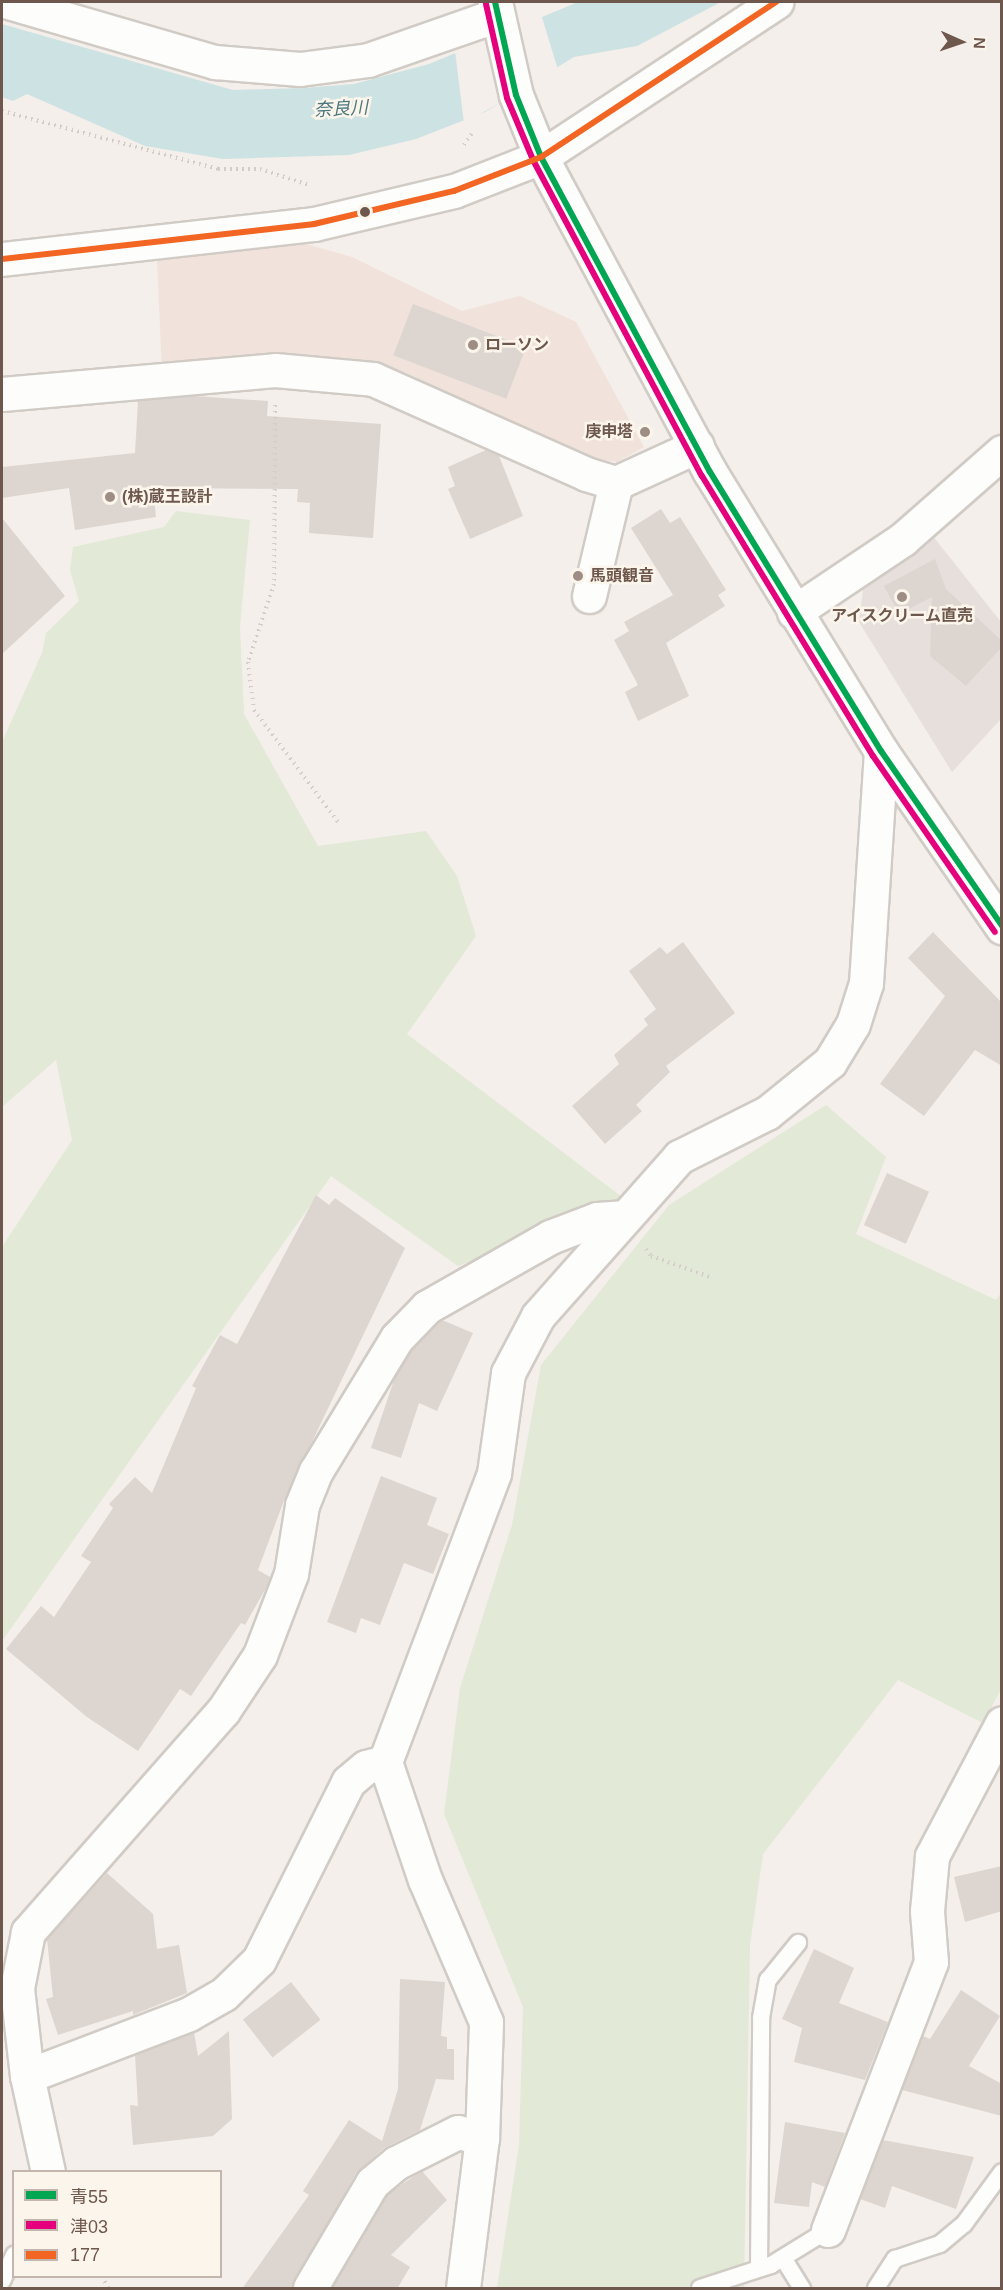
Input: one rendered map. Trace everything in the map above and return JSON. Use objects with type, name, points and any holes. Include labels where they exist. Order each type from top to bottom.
[{"type":"street","points":[[8,2],[215,62],[300,69],[368,60],[422,45],[497,15],[521,110],[541,157],[697,446],[794,612],[881,751],[1002,927]]},
{"type":"street","points":[[2,259],[314,224],[454,191],[541,157],[776,2]]},
{"type":"street","points":[[2,394],[275,370],[373,379],[586,474],[616,483],[697,446]]},
{"type":"street","points":[[794,612],[903,539],[1002,452]]},
{"type":"street","points":[[589,596],[616,483]]},
{"type":"street","points":[[463,2289],[483,2138],[486,2022],[425,1880],[385,1762],[494,1473],[508,1373],[538,1316],[623,1217],[679,1157],[767,1113],[830,1062],[853,1024],[866,983],[881,751]]},
{"type":"street","points":[[48,2170],[27,2076],[17,1988],[28,1932],[216,1719],[260,1655],[291,1574],[302,1505],[316,1470],[397,1338],[427,1307],[550,1237],[597,1219],[623,1217]]},
{"type":"street","points":[[828,2230],[931,1962],[927,1911],[932,1856],[1002,1723]]},
{"type":"street","points":[[27,2076],[189,2014],[224,1994],[259,1960],[348,1782],[366,1767],[385,1762]]},
{"type":"street","points":[[310,2289],[372,2183],[396,2163],[458,2132],[483,2138]]},
{"type":"lane","points":[[759,2268],[760,2018],[768,1980],[798,1943]]},
{"type":"lane","points":[[876,2289],[895,2259],[940,2244],[964,2224],[1002,2172]]},
{"type":"lane","points":[[700,2289],[783,2258],[828,2230]]},
{"type":"lane","points":[[2,2281],[12,2258]]},
{"type":"lane","points":[[783,2258],[802,2289]]},
{"type":"path","points":[[2,111],[218,169],[260,169],[319,185]]},
{"type":"path","points":[[459,149],[472,133]]},
{"type":"path","points":[[275,370],[274,584],[248,662],[254,710],[338,822]]},
{"type":"path","points":[[623,1217],[651,1256],[710,1277]]},
{"type":"shaded area","points":[[295,241],[352,257],[462,311],[520,296],[576,322],[644,447],[617,462],[581,456],[469,412],[414,376],[376,362],[301,361],[162,371],[157,261]]},
{"type":"shaded area","points":[[932,535],[1001,622],[1001,719],[952,772],[859,622],[864,582],[899,564]]},
{"type":"green space","points":[[176,511],[250,520],[240,626],[244,714],[318,846],[426,831],[457,876],[476,936],[407,1034],[626,1200],[458,1266],[331,1176],[2,1641],[2,1247],[72,1140],[56,1060],[2,1107],[2,742],[42,653],[46,633],[79,601],[70,570],[73,547],[164,527]]},
{"type":"green space","points":[[826,1105],[886,1157],[856,1234],[996,1300],[1001,1293],[1001,1689],[983,1723],[898,1680],[763,1854],[750,1945],[744,2288],[497,2288],[519,2145],[523,2007],[444,1814],[460,1688],[512,1525],[541,1365],[669,1205]]},
{"type":"water","name":"奈良川","points":[[578,2],[721,2],[637,46],[574,57],[485,112],[416,139],[349,155],[223,159],[145,146],[27,94],[13,101],[2,97],[2,24],[233,90],[304,88],[354,84],[429,64]]},
{"type":"pier","points":[[541,14],[558,70],[464,123],[455,51]]},
{"type":"building","points":[[413,304],[526,347],[506,399],[393,355]]},
{"type":"building","points":[[194,396],[268,401],[267,416],[381,424],[373,538],[309,533],[310,503],[297,502],[298,489],[153,488],[156,517],[75,530],[69,488],[2,498],[2,467],[135,453],[138,401]]},
{"type":"building","points":[[486,450],[499,456],[523,516],[470,539],[448,489],[455,486],[448,467]]},
{"type":"building","points":[[661,509],[670,523],[680,517],[726,590],[718,595],[725,606],[666,643],[689,696],[638,721],[625,692],[638,685],[614,640],[629,631],[624,622],[673,595],[631,528]]},
{"type":"building","points":[[2,518],[65,596],[2,654]]},
{"type":"building","points":[[935,559],[946,589],[1002,641],[1002,647],[966,686],[930,656],[932,597],[899,614],[884,586]]},
{"type":"building","points":[[933,932],[1002,1003],[1002,1066],[975,1050],[924,1116],[880,1084],[945,996],[908,958]]},
{"type":"building","points":[[683,942],[735,1013],[666,1066],[670,1072],[636,1105],[642,1111],[605,1144],[572,1106],[619,1064],[614,1055],[648,1025],[644,1019],[656,1009],[629,971],[660,947],[667,954]]},
{"type":"building","points":[[887,1173],[929,1192],[906,1244],[864,1225]]},
{"type":"building","points":[[316,1195],[329,1205],[335,1198],[405,1248],[285,1498],[258,1570],[270,1577],[266,1588],[245,1625],[241,1623],[191,1696],[180,1689],[138,1751],[87,1717],[6,1649],[41,1606],[54,1617],[91,1562],[81,1556],[113,1508],[109,1504],[135,1477],[152,1493],[196,1388],[192,1386],[220,1335],[237,1344]]},
{"type":"building","points":[[442,1320],[473,1333],[437,1411],[419,1403],[401,1458],[371,1448],[395,1377],[412,1350]]},
{"type":"building","points":[[381,1476],[437,1498],[427,1525],[449,1534],[433,1574],[404,1563],[380,1625],[361,1618],[356,1633],[327,1622]]},
{"type":"building","points":[[1002,1866],[1002,1911],[965,1922],[954,1877]]},
{"type":"building","points":[[107,1873],[153,1914],[157,1949],[179,1945],[187,1993],[133,2015],[133,2011],[58,2035],[46,1999],[53,1997],[47,1939]]},
{"type":"building","points":[[814,1949],[854,1968],[839,2003],[888,2022],[865,2080],[794,2062],[802,2028],[782,2019]]},
{"type":"building","points":[[400,1979],[445,1982],[441,2036],[447,2037],[447,2049],[454,2049],[454,2080],[436,2079],[420,2130],[384,2148],[356,2173],[291,2289],[242,2289],[309,2195],[303,2191],[349,2120],[382,2141],[398,2089]]},
{"type":"building","points":[[291,1982],[321,2020],[272,2057],[243,2020]]},
{"type":"building","points":[[961,1990],[1000,2016],[969,2066],[1002,2084],[1002,2116],[902,2090],[923,2036],[930,2039]]},
{"type":"building","points":[[229,2031],[232,2119],[213,2136],[133,2145],[130,2105],[138,2106],[135,2055],[194,2032],[198,2056]]},
{"type":"building","points":[[785,2122],[845,2133],[825,2187],[812,2182],[809,2207],[774,2203]]},
{"type":"building","points":[[883,2140],[974,2157],[956,2209],[892,2186],[885,2208],[860,2199]]},
{"type":"building","points":[[422,2171],[447,2200],[391,2255],[410,2267],[397,2289],[331,2289],[386,2195]]},
{"type":"transit line","name":"青55","points":[[495,2],[516,95],[541,157],[710,472],[881,751],[1002,926]]},
{"type":"transit line","name":"177","points":[[2,259],[314,224],[454,191],[541,157],[776,2]]},
{"type":"transit line","name":"津03","points":[[486,4],[507,98],[533,160],[702,476],[873,756],[995,932]]},
{"type":"place","name":"ローソン","points":[[473,345]]},
{"type":"place","name":"庚申塔","points":[[645,432]]},
{"type":"place","name":"(株)蔵王設計","points":[[110,497]]},
{"type":"place","name":"馬頭観音","points":[[578,576]]},
{"type":"place","name":"アイスクリーム直売","points":[[902,597]]}]
